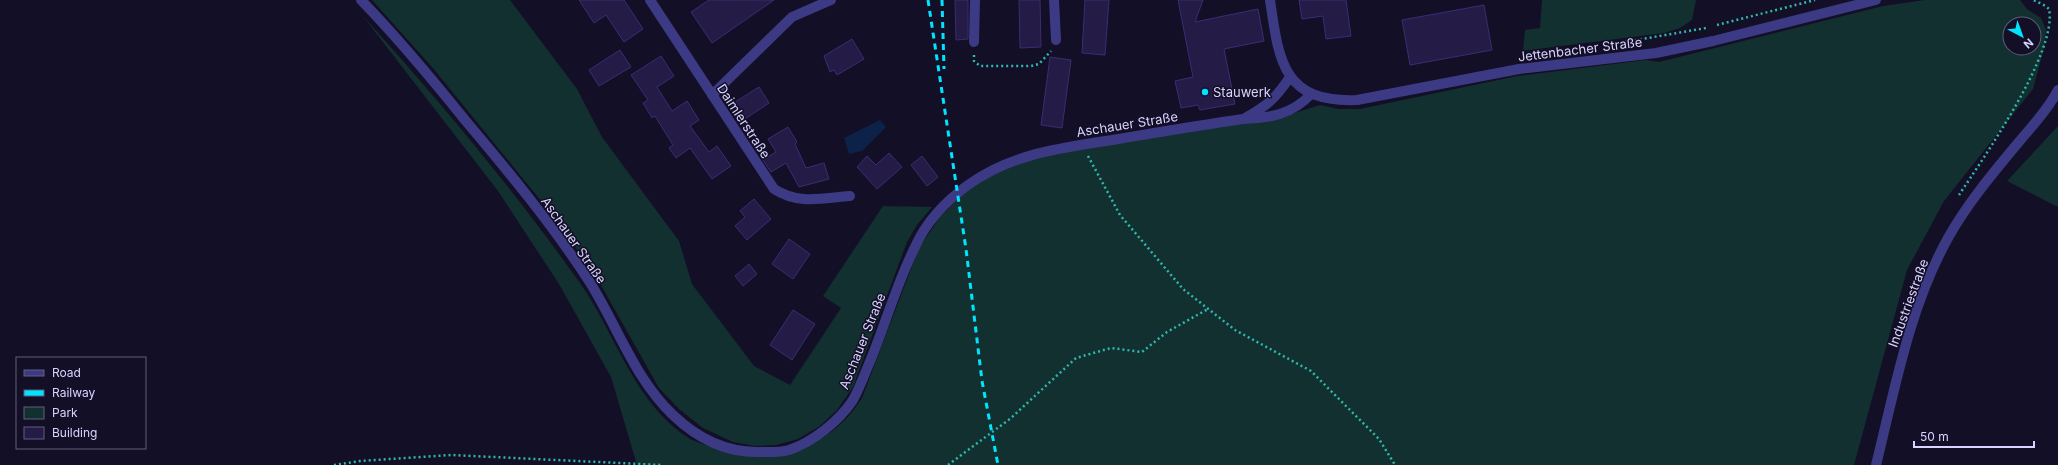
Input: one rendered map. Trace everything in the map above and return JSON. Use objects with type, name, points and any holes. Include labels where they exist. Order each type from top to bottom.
[{"type":"street","name":"Aschauer Straße","points":[[361,0],[431,78],[550,225],[589,282],[654,395],[673,415],[696,434],[716,445],[734,451],[770,452],[787,450],[820,433],[846,409],[864,377],[915,246],[924,229],[948,202],[981,176],[1014,160],[1033,153],[1243,119],[1266,118],[1282,114],[1302,104],[1311,94]]},
{"type":"street","name":"Daimlerstraße","points":[[650,0],[774,190],[786,197],[799,200],[850,196]]},
{"type":"street","points":[[712,95],[792,17],[831,0]]},
{"type":"street","points":[[974,42],[976,0]]},
{"type":"street","points":[[1054,0],[1056,40]]},
{"type":"street","points":[[1270,0],[1280,55],[1290,77]]},
{"type":"street","name":"Jettenbacher Straße","points":[[1290,77],[1299,87],[1311,94],[1340,101],[1356,100],[1519,69],[1656,53],[1713,41],[1876,0]]},
{"type":"street","name":"Aschauer Straße","points":[[1243,119],[1264,108],[1277,97],[1290,77]]},
{"type":"street","name":"Industriestraße","points":[[1876,465],[1913,322],[1928,279],[1948,238],[1974,198],[2037,120],[2058,90]]},
{"type":"path","points":[[974,42],[974,61],[980,66],[1031,66],[1040,64],[1050,53],[1056,40]]},
{"type":"path","points":[[1082,145],[1120,215],[1183,289],[1235,330],[1311,371],[1379,439],[1395,465]]},
{"type":"path","points":[[948,465],[1011,418],[1076,358],[1111,348],[1142,352],[1167,332],[1208,309]]},
{"type":"path","points":[[334,465],[360,461],[451,455],[661,465]]},
{"type":"green space","points":[[372,0],[510,0],[577,89],[602,137],[679,241],[692,284],[754,366],[790,385],[841,308],[823,296],[883,206],[932,207],[917,225],[907,242],[853,387],[837,410],[820,426],[798,439],[776,445],[755,446],[733,442],[703,428],[679,409],[659,388],[598,280],[555,218],[432,67]]},
{"type":"green space","points":[[1542,0],[1696,0],[1692,20],[1680,28],[1664,33],[1523,51],[1525,30],[1540,28]]},
{"type":"green space","points":[[1925,0],[2020,0],[2027,9],[2038,16],[2002,16],[2002,56],[2042,56],[2033,89],[1944,201],[1907,270],[1854,465],[637,465],[611,377],[559,284],[498,191],[362,15],[475,146],[555,248],[593,303],[640,388],[654,407],[671,424],[690,439],[714,447],[738,452],[762,454],[785,452],[807,446],[827,435],[846,419],[862,398],[919,248],[940,217],[962,195],[984,180],[1012,165],[1032,159],[1105,145],[1285,116],[1320,105],[1339,109],[1360,109],[1517,76],[1646,60],[1659,62],[1883,6]]},
{"type":"green space","points":[[2042,20],[2046,30],[2045,45],[2042,56]]},
{"type":"green space","points":[[2058,126],[2058,207],[2007,181]]},
{"type":"water","points":[[880,120],[886,127],[862,151],[849,154],[844,138]]},
{"type":"building","points":[[579,0],[624,0],[643,29],[624,42],[606,15],[594,23]]},
{"type":"building","points":[[709,0],[774,0],[712,43],[691,12]]},
{"type":"building","points":[[955,0],[968,0],[968,39],[956,40]]},
{"type":"building","points":[[1019,0],[1040,0],[1041,47],[1020,48]]},
{"type":"building","points":[[1085,0],[1109,0],[1105,55],[1082,53]]},
{"type":"building","points":[[1178,0],[1203,0],[1195,22],[1258,9],[1264,41],[1224,49],[1235,104],[1200,110],[1198,105],[1181,108],[1175,81],[1193,77]]},
{"type":"building","points":[[1299,0],[1346,0],[1351,36],[1326,39],[1323,16],[1302,19]]},
{"type":"building","points":[[1484,5],[1492,50],[1410,65],[1402,20]]},
{"type":"building","points":[[852,39],[864,59],[837,75],[834,70],[830,72],[824,56]]},
{"type":"building","points":[[620,50],[631,67],[599,86],[589,70]]},
{"type":"building","points":[[661,56],[674,76],[657,87],[672,111],[687,101],[699,120],[690,126],[709,152],[717,146],[731,166],[712,179],[690,148],[676,158],[669,148],[673,145],[655,116],[652,118],[643,103],[648,100],[631,75]]},
{"type":"building","points":[[1050,57],[1071,60],[1062,128],[1041,125]]},
{"type":"building","points":[[759,87],[769,103],[742,121],[732,104]]},
{"type":"building","points":[[788,127],[797,142],[795,144],[806,168],[824,163],[829,179],[799,187],[786,163],[771,172],[763,160],[776,152],[768,139]]},
{"type":"building","points":[[889,153],[902,167],[877,189],[857,167],[867,156],[876,165]]},
{"type":"building","points":[[922,156],[938,177],[927,186],[911,165]]},
{"type":"building","points":[[754,199],[771,219],[747,240],[735,226],[745,217],[740,211]]},
{"type":"building","points":[[789,239],[810,254],[793,279],[772,264]]},
{"type":"building","points":[[749,264],[757,274],[743,286],[735,276]]},
{"type":"building","points":[[793,310],[815,324],[792,360],[770,345]]},
{"type":"railway","points":[[928,0],[966,249],[982,381],[998,465]]},
{"type":"railway","points":[[942,0],[944,69]]},
{"type":"place","name":"Stauwerk","points":[[1205,92]]}]
